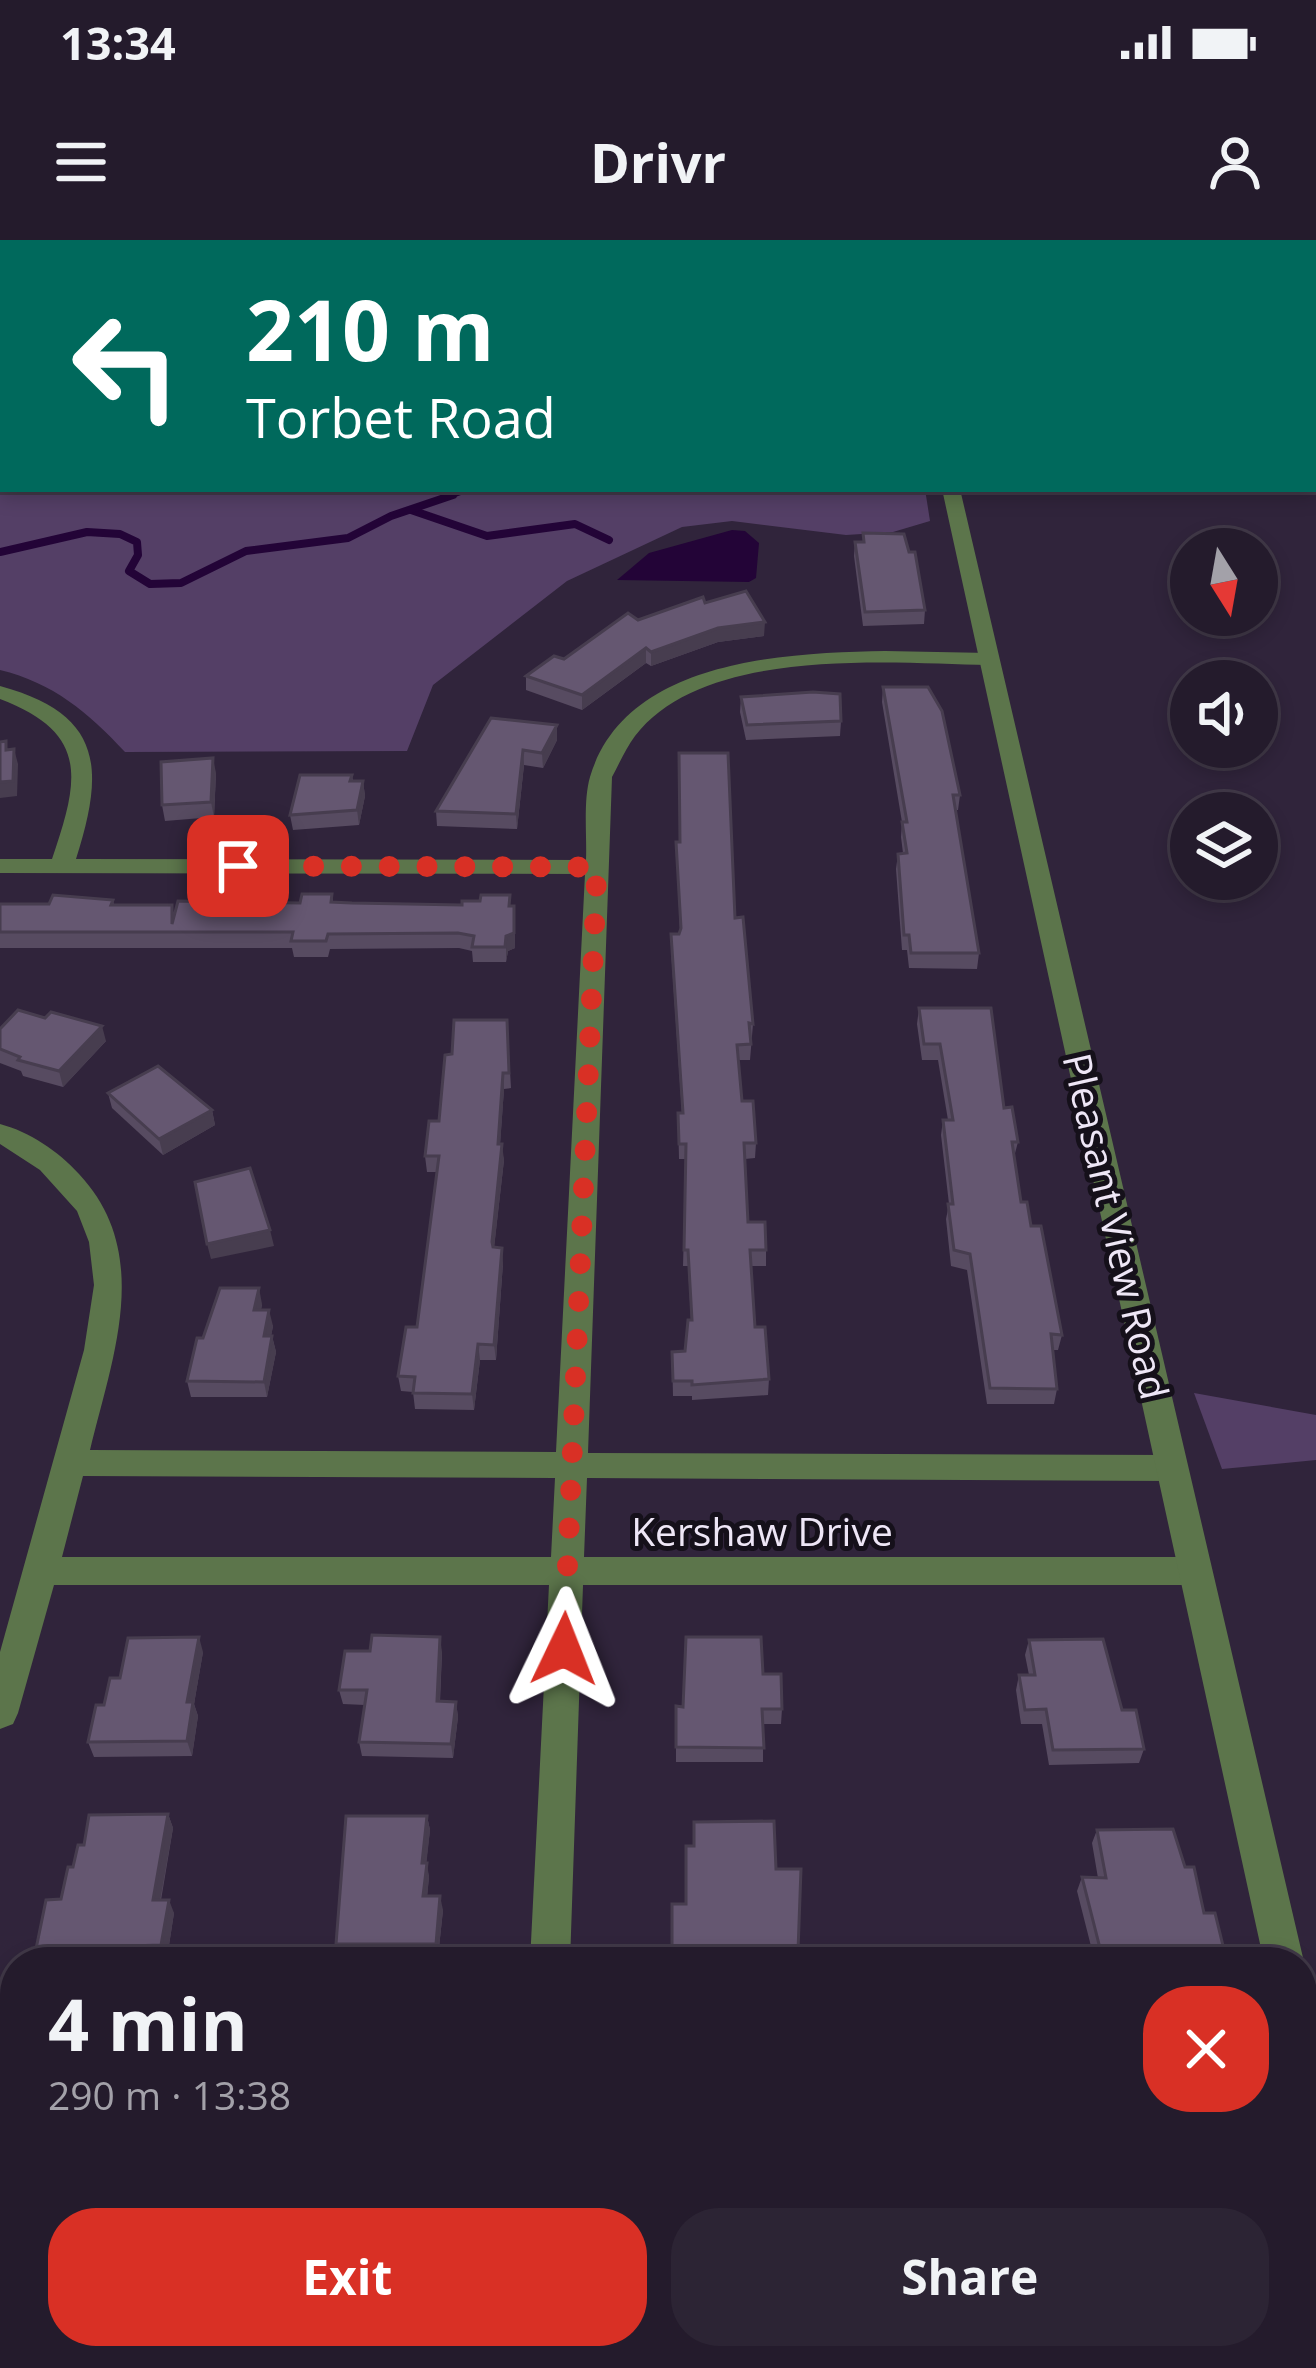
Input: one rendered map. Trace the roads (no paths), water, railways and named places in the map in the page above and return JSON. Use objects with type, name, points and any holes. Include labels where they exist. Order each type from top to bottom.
[{"type":"street","name":"Pleasant View Road","points":[[952,492],[1281,1947]]},
{"type":"street","points":[[551,1947],[601,777],[607,760],[633,724],[682,691],[776,663],[989,658]]},
{"type":"street","points":[[0,692],[59,722],[85,757],[84,803],[62,865]]},
{"type":"street","points":[[0,866],[597,867]]},
{"type":"street","points":[[0,1133],[52,1165],[83,1196],[104,1240],[109,1280],[105,1327],[71,1463],[0,1713]]},
{"type":"street","name":"Kershaw Drive","points":[[71,1463],[1172,1468]]},
{"type":"street","name":"Kershaw Drive","points":[[41,1571],[1196,1571]]},
{"type":"waterway","points":[[444,498],[461,492]]},
{"type":"waterway","points":[[0,552],[87,532],[120,534],[137,542],[138,555],[129,571],[150,584],[181,583],[246,551],[348,538],[391,516],[453,495]]},
{"type":"waterway","points":[[411,510],[487,536],[575,524],[609,540]]}]
